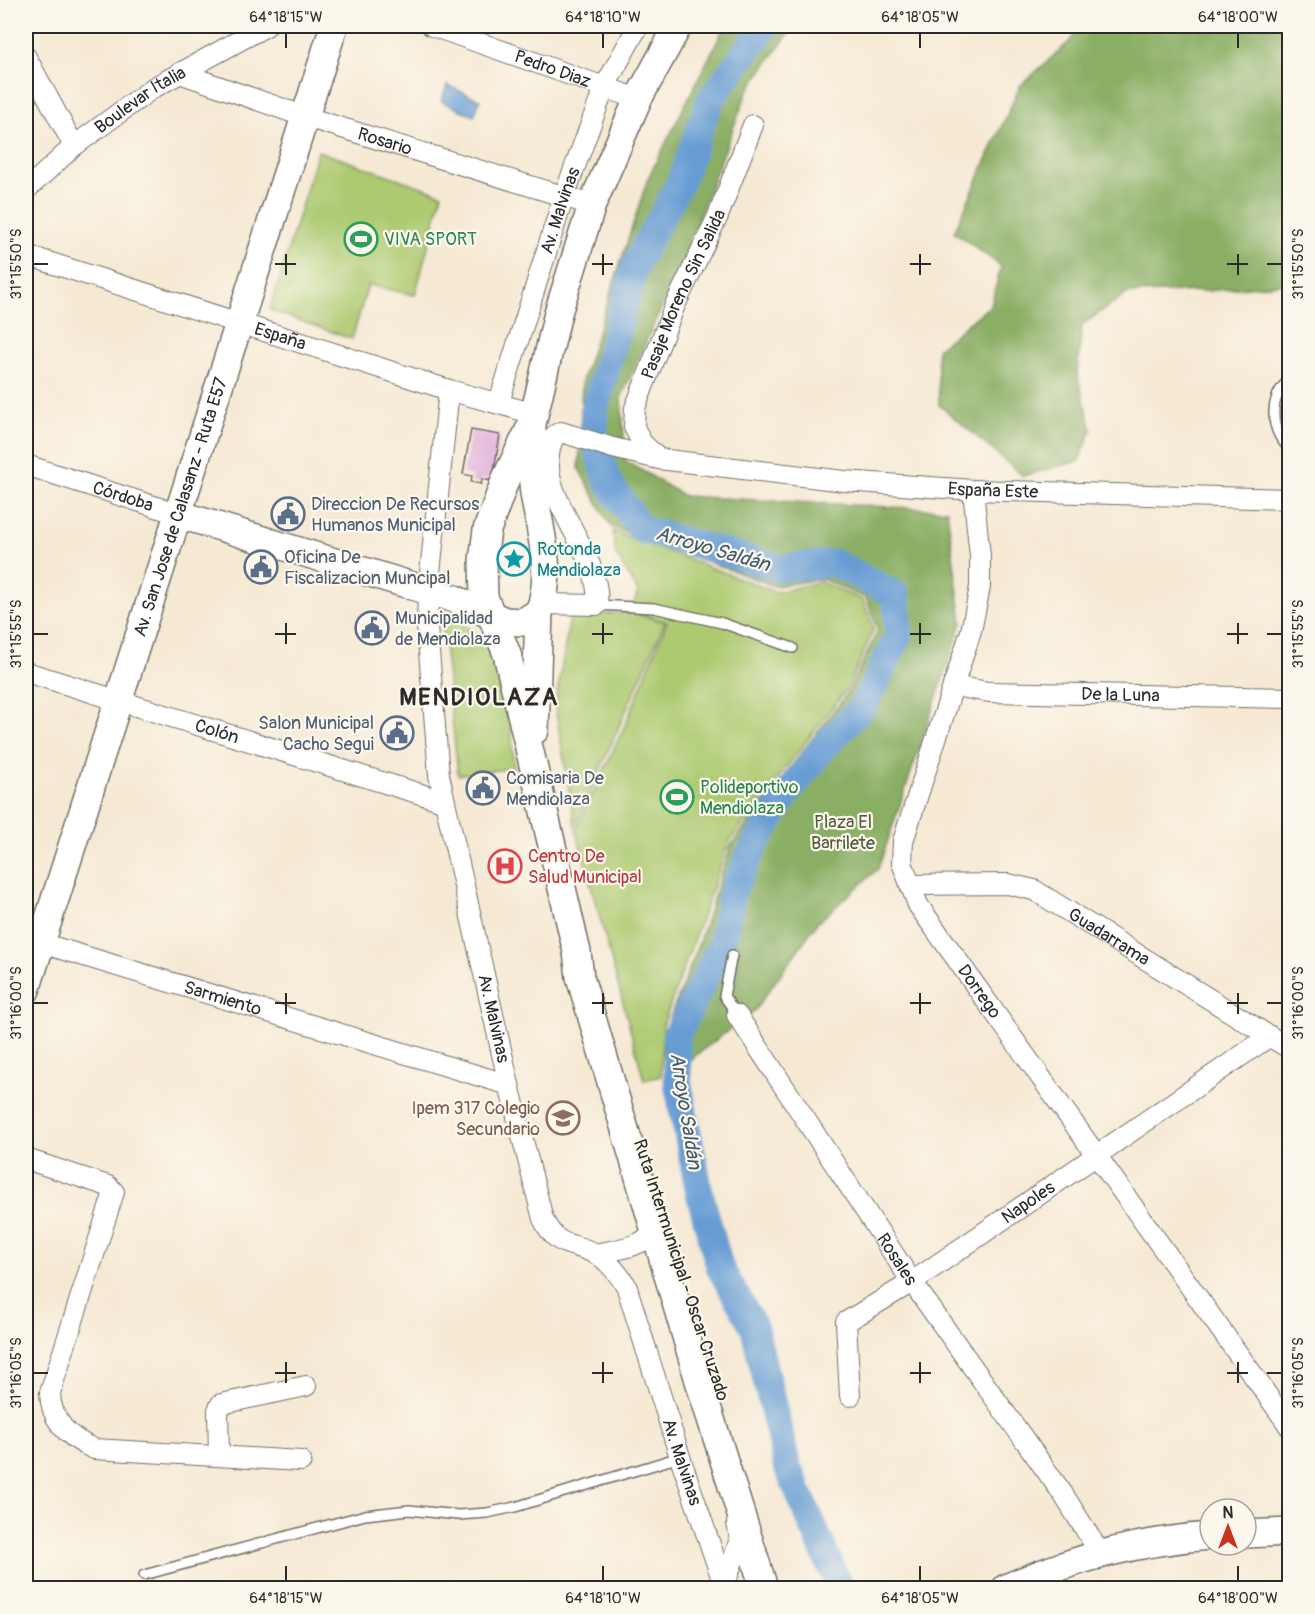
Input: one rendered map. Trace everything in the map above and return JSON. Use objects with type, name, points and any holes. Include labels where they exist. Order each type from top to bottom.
[{"type":"main road","name":"Av. San Jose de Calasanz - Ruta E57","points":[[26,990],[240,322],[303,116],[334,26]]},
{"type":"main road","name":"Ruta Intermunicipal - Oscar Cruzado","points":[[678,26],[638,99],[592,205],[558,313],[533,419],[506,478],[486,536],[484,589],[489,613],[507,654],[577,952],[580,977],[700,1384],[764,1588]]},
{"type":"main road","name":"Ruta Intermunicipal - Oscar Cruzado","points":[[533,419],[532,472],[544,547],[535,774]]},
{"type":"main road","name":"Córdoba","points":[[178,514],[489,613]]},
{"type":"main road","points":[[428,592],[446,589],[466,577],[495,520],[513,514],[524,516],[541,526]]},
{"type":"main road","points":[[489,613],[515,623],[531,618],[541,608]]},
{"type":"main road","name":"Ruta Intermunicipal - Oscar Cruzado","points":[[577,952],[588,974],[783,1588]]},
{"type":"main road","points":[[1258,1533],[1290,1532]]},
{"type":"main road","points":[[1006,1588],[1050,1569],[1100,1553],[1198,1538]]},
{"type":"street","name":"Boulevar Italia","points":[[26,190],[74,146],[153,88],[266,26]]},
{"type":"street","name":"Pedro Diaz","points":[[432,26],[638,99]]},
{"type":"street","name":"Av. Malvinas","points":[[499,402],[564,196],[605,86],[638,26]]},
{"type":"street","points":[[26,57],[74,146]]},
{"type":"street","name":"Rosario","points":[[180,73],[303,116],[592,205]]},
{"type":"street","name":"Pasaje Moreno Sin Salida","points":[[658,459],[642,443],[634,427],[635,408],[675,305],[717,216],[753,125]]},
{"type":"street","name":"España","points":[[26,255],[449,390],[499,402],[533,419]]},
{"type":"street","name":"Av. Malvinas","points":[[449,390],[428,592],[427,627],[443,801],[509,1085],[543,1219],[550,1233],[562,1244],[596,1254],[613,1267],[626,1285],[680,1457],[725,1588]]},
{"type":"street","name":"España Este","points":[[597,605],[599,590],[595,571],[559,503],[550,468],[550,450],[555,435],[567,433],[658,459],[844,482],[972,490],[1290,499]]},
{"type":"street","name":"Córdoba","points":[[26,465],[178,514]]},
{"type":"street","name":"Dorrego","points":[[972,490],[980,556],[980,587],[971,631],[903,841],[902,863],[918,905],[1094,1154],[1283,1405],[1290,1427]]},
{"type":"street","points":[[541,608],[597,605]]},
{"type":"street","name":"Colón","points":[[26,672],[443,801]]},
{"type":"street","name":"De la Luna","points":[[953,686],[989,692],[1290,698]]},
{"type":"street","name":"Guadarrama","points":[[910,885],[1008,884],[1034,890],[1290,1049]]},
{"type":"street","name":"Sarmiento","points":[[41,943],[509,1085]]},
{"type":"street","name":"Rosales","points":[[737,1015],[912,1282],[1063,1494],[1100,1553]]},
{"type":"street","name":"Napoles","points":[[850,1396],[846,1322],[912,1282],[1094,1154],[1270,1036]]},
{"type":"street","points":[[26,1159],[108,1186],[114,1192],[50,1393],[51,1408],[62,1427],[75,1441],[94,1449],[300,1461]]},
{"type":"street","points":[[596,1254],[640,1243],[647,1240],[655,1230]]},
{"type":"street","points":[[700,1384],[706,1418],[740,1539],[725,1588]]},
{"type":"street","points":[[219,1456],[218,1410],[221,1404],[306,1386]]},
{"type":"lane","points":[[1290,379],[1277,395],[1273,410],[1277,432],[1290,449]]},
{"type":"lane","points":[[597,605],[654,608],[722,623],[793,648]]},
{"type":"lane","name":"Rosales","points":[[732,955],[724,996],[737,1015]]},
{"type":"lane","points":[[144,1575],[365,1515],[409,1510],[458,1515],[486,1513],[515,1507],[680,1457]]},
{"type":"green space","name":"Plaza El Barrilete","points":[[725,26],[794,26],[748,90],[680,266],[621,398],[626,461],[684,496],[947,510],[962,623],[878,869],[817,923],[755,1010],[665,1079],[667,1025],[694,957],[731,845],[849,691],[878,630],[866,598],[822,579],[775,586],[611,527],[579,469],[582,381],[648,178]]},
{"type":"green space","points":[[1081,26],[1289,26],[1289,283],[1207,291],[1128,293],[1082,325],[1077,374],[1092,430],[1079,461],[1023,476],[939,405],[937,349],[991,305],[1001,266],[954,232],[1020,86],[1069,42]]},
{"type":"green space","name":"VIVA SPORT","points":[[318,151],[442,194],[415,295],[368,285],[352,339],[270,310]]},
{"type":"green space","name":"Polideportivo Mendiolaza","points":[[613,531],[776,592],[820,582],[863,600],[874,629],[848,687],[729,842],[663,1025],[661,1076],[644,1080],[576,830],[626,723],[667,622],[632,611],[638,591],[615,553]]},
{"type":"green space","points":[[630,612],[665,622],[575,826],[555,706],[570,617]]},
{"type":"green space","points":[[441,614],[451,614],[483,641],[498,660],[506,684],[514,768],[458,775]]},
{"type":"water","points":[[447,85],[480,100],[474,116],[441,101]]},
{"type":"building","points":[[471,430],[500,435],[492,481],[482,479],[481,484],[471,482],[472,476],[463,474]]},
{"type":"waterway","name":"Arroyo Saldán","points":[[765,26],[710,100],[680,183],[636,263],[595,407],[594,438],[607,480],[641,529],[781,568],[835,563],[896,595],[899,634],[864,705],[825,746],[786,795],[754,846],[732,892],[722,944],[676,1036],[678,1085],[700,1195],[720,1268],[754,1327],[787,1466],[840,1588]]},
{"type":"place","name":"VIVA SPORT","points":[[361,239]]},
{"type":"place","name":"Direccion De Recursos Humanos Municipal","points":[[288,514]]},
{"type":"place","name":"Rotonda Mendiolaza","points":[[514,559]]},
{"type":"place","name":"Oficina De Fiscalizacion Muncipal","points":[[261,567]]},
{"type":"place","name":"Municipalidad de Mendiolaza","points":[[372,628]]},
{"type":"place","name":"Salon Municipal Cacho Segui","points":[[397,733]]},
{"type":"place","name":"Comisaria De Mendiolaza","points":[[483,788]]},
{"type":"place","name":"Polideportivo Mendiolaza","points":[[677,797]]},
{"type":"place","name":"Centro De Salud Municipal","points":[[505,866]]},
{"type":"place","name":"Ipem 317 Colegio Secundario","points":[[563,1118]]},
{"type":"district","name":"MENDIOLAZA","points":[[479,697]]}]
